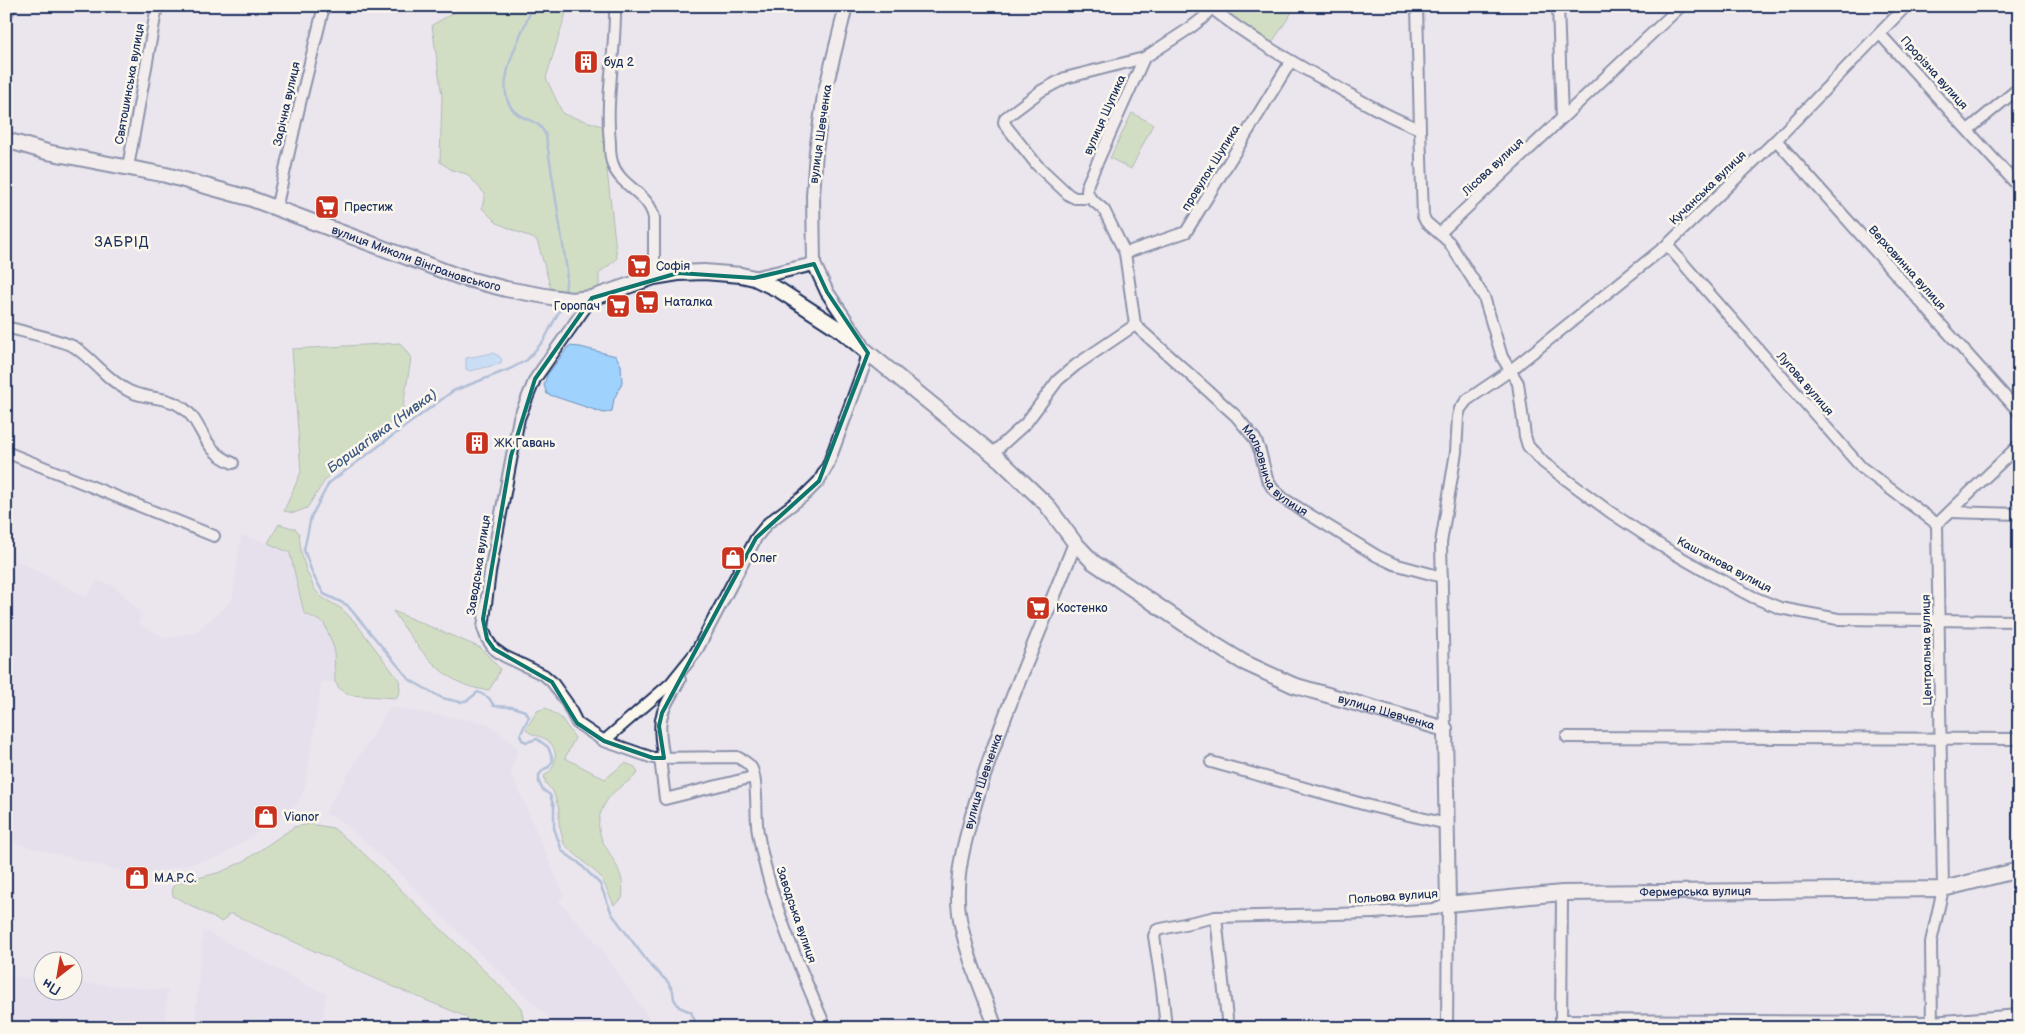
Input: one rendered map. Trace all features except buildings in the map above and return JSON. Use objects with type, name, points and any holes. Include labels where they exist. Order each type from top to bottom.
[{"type":"main road","name":"вулиця Миколи Вінграновського","points":[[6,140],[47,152],[128,167],[220,189],[460,277],[506,289],[572,300],[592,298],[654,277]]},
{"type":"main road","name":"вулиця Шевченка","points":[[654,277],[678,273],[704,272],[741,275],[754,278],[804,306],[839,329],[992,453],[1046,504],[1084,554],[1105,572],[1242,662],[1293,684],[1445,729]]},
{"type":"main road","points":[[1445,729],[1448,904]]},
{"type":"main road","name":"Фермерська вулиця","points":[[1448,904],[1562,893],[1943,889],[2019,870]]},
{"type":"street","points":[[6,15],[11,6]]},
{"type":"street","name":"Святошинська вулиця","points":[[128,167],[157,6]]},
{"type":"street","name":"Зарічна вулиця","points":[[276,209],[324,6]]},
{"type":"street","points":[[615,6],[616,27],[608,98],[611,161],[621,180],[642,196],[652,209],[654,218],[654,277]]},
{"type":"street","name":"вулиця Шевченка","points":[[846,6],[824,95],[816,150],[813,196],[814,264],[826,292],[868,353]]},
{"type":"street","points":[[992,453],[1026,423],[1058,380],[1076,365],[1134,325],[1125,253],[1104,210],[1090,198],[1075,198],[1069,195],[1037,165],[1006,126],[1005,118],[1053,83],[1065,78],[1144,58],[1203,18],[1210,7],[1256,40],[1291,61],[1382,113],[1420,129],[1417,6]]},
{"type":"street","points":[[1558,6],[1562,118]]},
{"type":"street","name":"Лісова вулиця","points":[[1440,234],[1681,6]]},
{"type":"street","name":"Кучанська вулиця","points":[[1511,370],[1667,245],[1776,140],[1906,6]]},
{"type":"street","name":"Прорізна вулиця","points":[[1880,34],[2019,187]]},
{"type":"street","name":"вулиця Шупика","points":[[1090,198],[1087,190],[1088,183],[1144,58]]},
{"type":"street","name":"провулок Шупика","points":[[1125,253],[1186,232],[1291,61]]},
{"type":"street","points":[[1968,130],[2019,88]]},
{"type":"street","name":"Каштанова вулиця","points":[[1420,129],[1423,216],[1426,222],[1440,234],[1459,256],[1484,296],[1502,357],[1518,383],[1525,436],[1528,446],[1534,454],[1610,512],[1663,547],[1746,593],[1780,608],[1838,619],[2019,621]]},
{"type":"street","name":"Верховинна вулиця","points":[[1776,140],[2019,412]]},
{"type":"street","name":"Лугова вулиця","points":[[1667,245],[1861,467],[1937,524]]},
{"type":"street","name":"вулиця Шевченка","points":[[754,278],[814,264]]},
{"type":"street","name":"Заводська вулиця","points":[[592,298],[535,379],[519,418],[490,572],[483,628],[487,639],[494,649],[504,656],[544,675],[552,682],[567,703],[577,723],[604,742],[653,758],[737,757],[748,763],[754,777],[758,832],[768,880],[787,934],[826,1028]]},
{"type":"street","name":"Мальовнича вулиця","points":[[1134,325],[1236,416],[1255,439],[1267,479],[1284,500],[1394,564],[1442,576]]},
{"type":"street","points":[[6,327],[75,346],[110,380],[130,392],[179,405],[189,413],[208,445],[220,458],[233,463]]},
{"type":"street","points":[[754,777],[665,799],[659,726],[662,713],[756,538],[768,523],[805,495],[819,481],[831,456],[868,353]]},
{"type":"street","name":"вулиця Шевченка","points":[[1445,729],[1442,528],[1456,452],[1460,409],[1467,400],[1511,370]]},
{"type":"street","points":[[1937,524],[2019,445]]},
{"type":"street","points":[[6,452],[214,536]]},
{"type":"street","points":[[1950,512],[2019,514]]},
{"type":"street","name":"Центральна вулиця","points":[[1932,1025],[1931,942],[1943,889],[1937,524]]},
{"type":"street","name":"вулиця Шевченка","points":[[996,1028],[970,960],[963,935],[959,911],[960,866],[965,841],[997,735],[1075,543]]},
{"type":"street","points":[[604,742],[671,683],[696,652]]},
{"type":"street","points":[[1567,737],[2019,740]]},
{"type":"street","points":[[1211,762],[1370,806],[1447,824]]},
{"type":"street","points":[[1562,893],[1561,1024],[1932,1025],[2019,1016]]},
{"type":"street","name":"Польова вулиця","points":[[1166,1028],[1154,936],[1157,930],[1216,917],[1373,913],[1436,909],[1448,904],[1447,1028]]},
{"type":"street","points":[[1216,917],[1228,1028]]},
{"type":"highlighted area","points":[[814,264],[827,292],[868,353],[819,481],[756,538],[662,713],[659,726],[664,758],[653,758],[604,741],[577,723],[552,682],[494,649],[487,639],[483,619],[511,456],[535,379],[592,298],[678,273],[754,278]]},
{"type":"shaded area","points":[[241,535],[268,543],[290,553],[303,613],[324,623],[334,648],[335,682],[322,682],[305,788],[297,805],[220,857],[140,876],[6,841],[6,555],[87,597],[97,580],[115,586],[143,615],[138,623],[166,638],[194,633],[232,601]]},
{"type":"shaded area","points":[[390,707],[488,723],[518,748],[511,772],[564,895],[559,901],[598,944],[656,1028],[560,1028],[482,956],[399,873],[342,821],[325,814],[329,804]]},
{"type":"shaded area","points":[[203,930],[316,990],[326,992],[322,1028],[194,1028]]},
{"type":"shaded area","points":[[6,976],[32,978],[32,1002],[82,1002],[82,983],[168,990],[164,1028],[6,1028]]},
{"type":"green space","points":[[466,6],[568,6],[546,78],[563,114],[602,126],[617,259],[599,273],[599,289],[575,292],[551,289],[537,240],[497,223],[482,208],[485,194],[467,174],[452,170],[440,162],[442,96],[432,25]]},
{"type":"green space","points":[[1216,6],[1296,6],[1271,44]]},
{"type":"green space","points":[[1132,113],[1153,124],[1131,169],[1110,158]]},
{"type":"green space","points":[[400,343],[411,358],[402,413],[344,465],[329,474],[307,508],[294,513],[284,511],[301,472],[292,349]]},
{"type":"green space","points":[[279,524],[296,529],[299,533],[301,552],[306,570],[315,590],[323,598],[342,609],[355,622],[399,680],[400,691],[396,698],[350,695],[340,689],[335,682],[334,648],[324,623],[304,613],[290,553],[268,543]]},
{"type":"green space","points":[[393,611],[481,648],[500,669],[489,690],[458,682],[445,673],[422,651]]},
{"type":"green space","points":[[546,708],[561,718],[575,738],[565,758],[605,779],[625,763],[635,767],[638,773],[611,795],[601,811],[599,824],[601,836],[619,870],[622,883],[622,899],[614,905],[601,877],[564,844],[559,824],[559,809],[553,791],[546,784],[544,776],[552,769],[554,764],[554,748],[547,740],[530,733],[526,729],[537,711]]},
{"type":"green space","points":[[310,824],[333,828],[360,850],[521,1008],[525,1028],[469,1028],[467,1017],[401,990],[230,913],[222,922],[173,896],[172,888],[175,884],[221,872],[244,861],[294,827]]},
{"type":"water","points":[[569,346],[616,356],[621,365],[622,383],[614,399],[612,411],[604,413],[547,394],[544,385],[547,375]]},
{"type":"water","points":[[493,353],[502,360],[500,364],[470,371],[466,369],[466,358]]},
{"type":"waterway","name":"Борщагівка (Нивка)","points":[[533,6],[516,44],[505,88],[508,101],[514,111],[518,115],[536,123],[546,136],[567,271],[565,295]]},
{"type":"waterway","name":"Борщагівка (Нивка)","points":[[564,302],[544,340],[527,360],[510,369],[453,391],[329,483],[311,517],[304,550],[313,575],[324,594],[347,605],[410,680],[442,698],[460,702],[468,700],[478,692],[489,698],[494,706],[513,707],[525,711],[529,717],[520,735],[522,740],[527,742],[537,739],[548,747],[553,760],[549,767],[544,769],[539,775],[539,782],[542,789],[550,795],[554,807],[554,828],[562,851],[579,863],[600,884],[612,914],[650,965],[668,982],[679,1007],[691,1012],[698,1028]]},
{"type":"place","name":"буд 2","points":[[586,62]]},
{"type":"place","name":"Престиж","points":[[327,207]]},
{"type":"place","name":"Софія","points":[[639,266]]},
{"type":"place","name":"Наталка","points":[[647,302]]},
{"type":"place","name":"Горопач","points":[[618,306]]},
{"type":"place","name":"ЖК Гавань","points":[[477,443]]},
{"type":"place","name":"Олег","points":[[733,558]]},
{"type":"place","name":"Костенко","points":[[1038,608]]},
{"type":"place","name":"Vianor","points":[[266,817]]},
{"type":"place","name":"М.А.Р.С.","points":[[137,878]]},
{"type":"district","name":"ЗАБРІД","points":[[122,242]]}]
